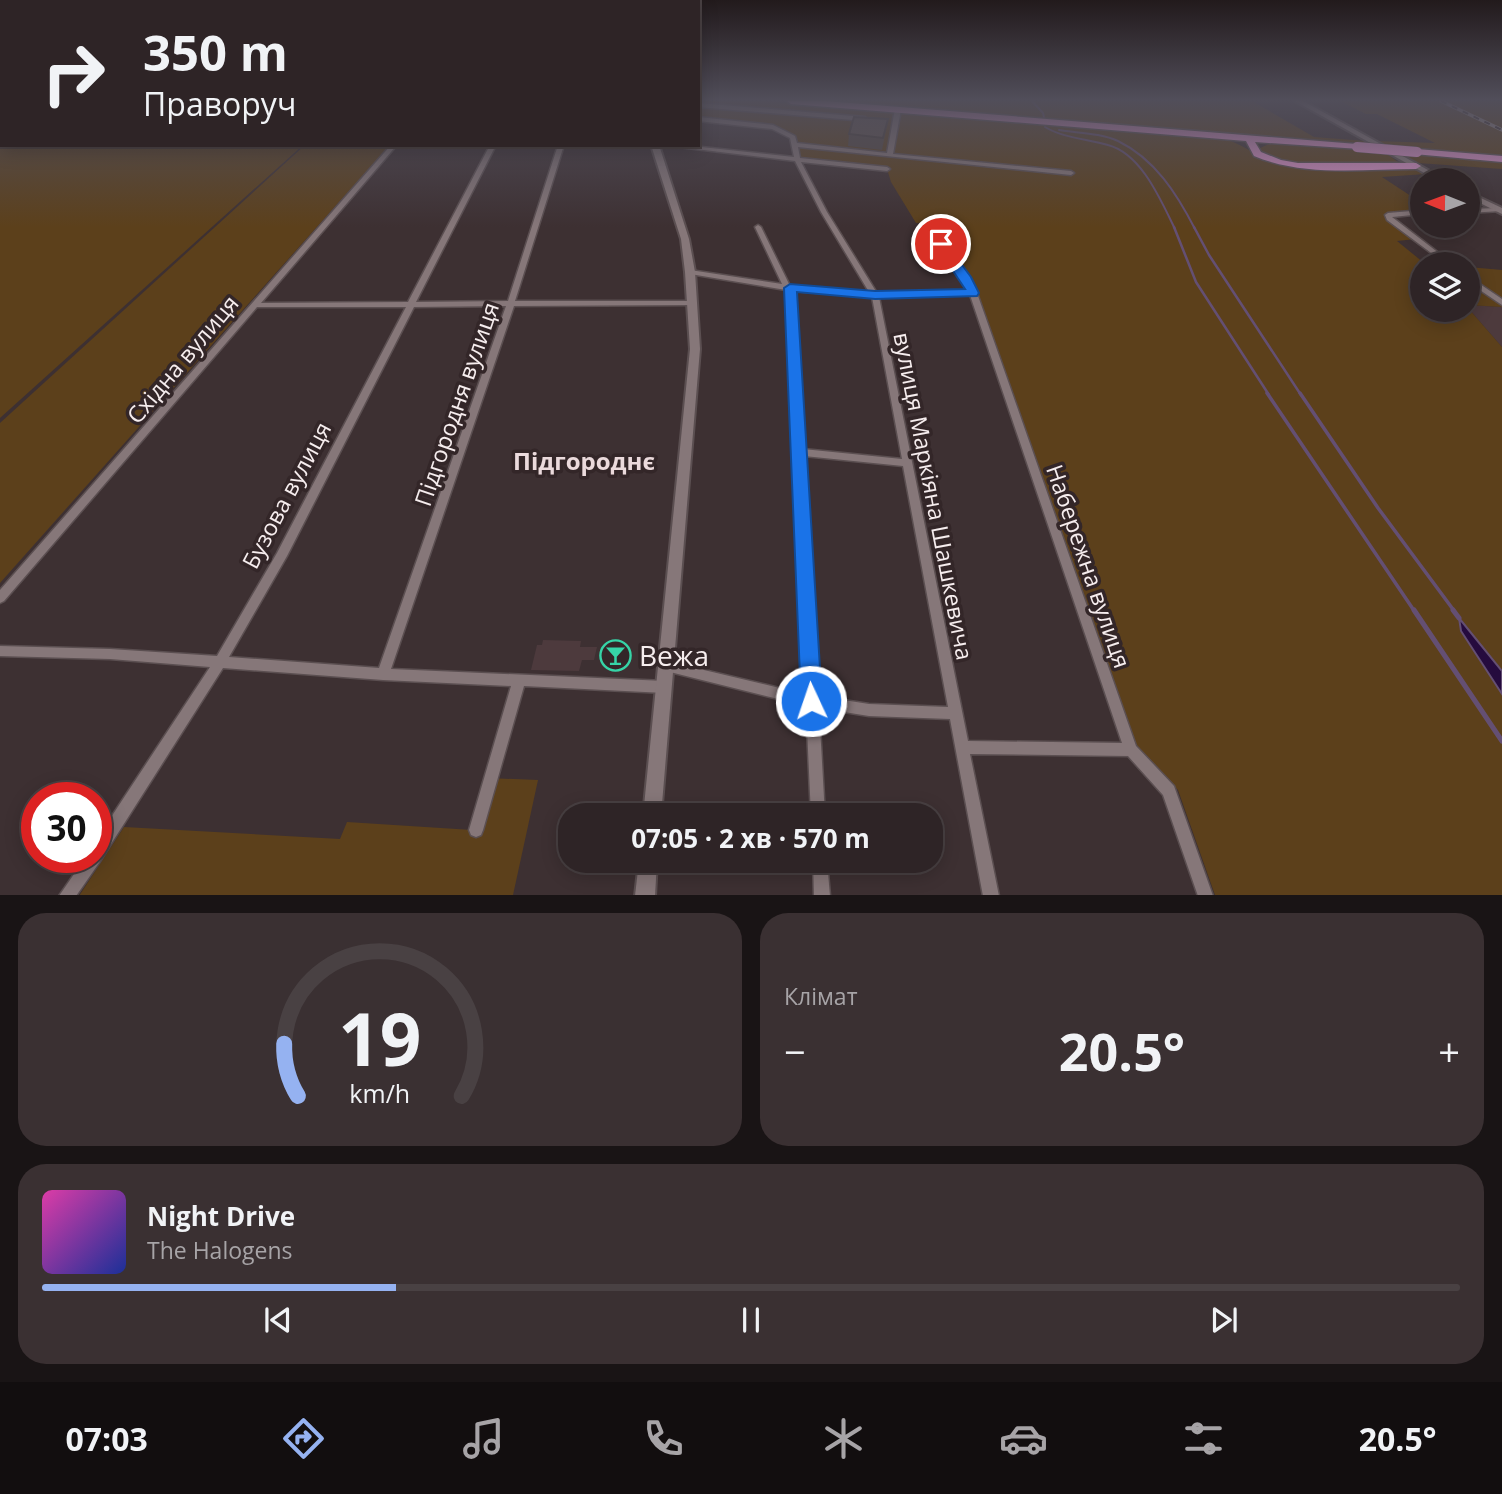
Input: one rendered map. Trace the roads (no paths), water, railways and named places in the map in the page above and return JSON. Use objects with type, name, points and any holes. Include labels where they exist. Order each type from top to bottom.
[{"type":"highway","points":[[1251,143],[1257,154],[1285,164],[1416,166]]},
{"type":"highway","points":[[1306,143],[1502,159]]},
{"type":"street","points":[[890,155],[892,143]]},
{"type":"street","points":[[1374,143],[1420,168]]},
{"type":"street","points":[[796,145],[1071,173]]},
{"type":"street","name":"вулиця Маркіяна Шашкевича","points":[[796,145],[797,159],[824,212],[875,295],[991,895]]},
{"type":"street","name":"Східна вулиця","points":[[0,598],[392,147]]},
{"type":"street","name":"Бузова вулиця","points":[[112,830],[220,662],[281,556],[492,147]]},
{"type":"street","name":"Підгородня вулиця","points":[[383,674],[511,303],[560,147]]},
{"type":"street","points":[[653,803],[695,349],[685,239],[656,147]]},
{"type":"street","points":[[684,147],[887,169]]},
{"type":"street","points":[[1480,200],[1501,211]]},
{"type":"street","points":[[1480,211],[1501,211]]},
{"type":"street","points":[[1410,213],[1388,215],[1389,219],[1410,234]]},
{"type":"street","points":[[758,227],[789,288],[817,803]]},
{"type":"street","points":[[1415,238],[1434,252]]},
{"type":"street","name":"Набережна вулиця","points":[[941,244],[973,293],[1131,750],[1169,791],[1206,895]]},
{"type":"street","points":[[690,272],[789,288],[875,295],[973,293]]},
{"type":"street","points":[[1480,287],[1502,303]]},
{"type":"street","points":[[253,305],[691,303]]},
{"type":"street","points":[[798,452],[906,463]]},
{"type":"street","points":[[0,651],[110,654],[383,674],[665,687]]},
{"type":"street","points":[[666,666],[811,701],[869,710],[956,713]]},
{"type":"street","points":[[476,830],[519,681]]},
{"type":"street","points":[[962,747],[1131,750]]},
{"type":"street","name":"Бузова вулиця","points":[[66,895],[82,873]]},
{"type":"street","points":[[645,895],[647,873]]},
{"type":"street","points":[[821,873],[822,895]]},
{"type":"waterway","points":[[1098,143],[1120,150],[1140,168],[1157,192],[1175,229]]},
{"type":"waterway","points":[[1121,143],[1143,157],[1164,179],[1195,229]]},
{"type":"waterway","points":[[1174,227],[1196,282],[1269,395]]},
{"type":"waterway","points":[[1194,227],[1209,255],[1301,395]]},
{"type":"waterway","points":[[1267,393],[1415,612]]},
{"type":"waterway","points":[[1300,393],[1378,508],[1455,612]]},
{"type":"waterway","points":[[1414,610],[1502,741]]},
{"type":"waterway","points":[[1453,610],[1459,618]]},
{"type":"place","name":"Вежа","points":[[616,655]]},
{"type":"district","name":"Підгороднє","points":[[584,460]]}]
